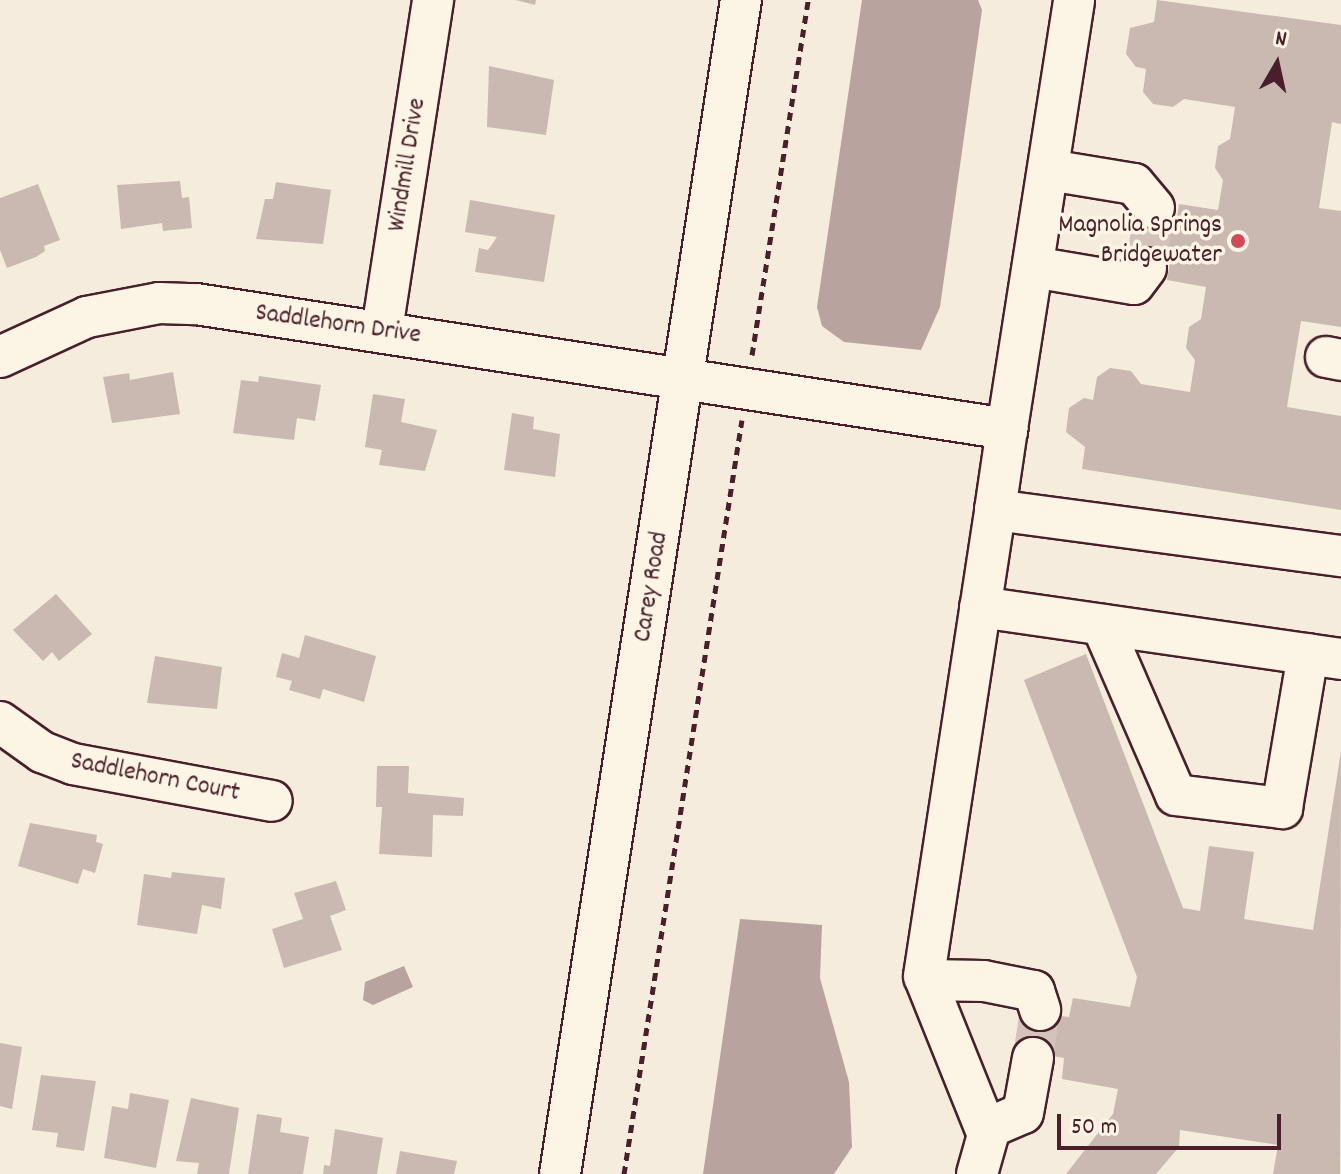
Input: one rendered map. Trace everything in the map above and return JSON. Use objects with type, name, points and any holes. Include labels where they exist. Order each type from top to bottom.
[{"type":"street","name":"Windmill Drive","points":[[382,330],[433,0]]},
{"type":"street","name":"Carey Road","points":[[560,1174],[741,0]]},
{"type":"street","points":[[977,1174],[986,1129],[926,980],[1074,0]]},
{"type":"street","points":[[1049,170],[1134,184],[1154,208]]},
{"type":"street","points":[[1033,267],[1134,284],[1146,268]]},
{"type":"street","name":"Saddlehorn Drive","points":[[0,357],[87,317],[159,303],[382,330],[1007,429]]},
{"type":"street","points":[[995,510],[1341,556]]},
{"type":"street","points":[[980,607],[1324,656],[1282,808],[1176,795],[1102,625]]},
{"type":"street","name":"Saddlehorn Court","points":[[0,722],[42,752],[73,764],[272,801]]},
{"type":"street","points":[[926,980],[984,981],[1034,991],[1040,1010]]},
{"type":"street","points":[[986,1129],[1023,1113],[1033,1058]]},
{"type":"path","points":[[624,1174],[808,0]]},
{"type":"shaded area","points":[[862,0],[978,0],[982,10],[940,307],[921,350],[844,342],[822,326],[817,307]]},
{"type":"shaded area","points":[[740,919],[822,925],[820,978],[849,1082],[852,1147],[834,1174],[703,1174]]},
{"type":"shaded area","points":[[404,966],[413,987],[373,1005],[363,1000],[365,982]]},
{"type":"building","points":[[516,0],[536,0],[535,5]]},
{"type":"building","name":"Magnolia Springs Bridgewater","points":[[1157,0],[1341,25],[1341,124],[1332,122],[1319,208],[1341,211],[1341,327],[1301,321],[1287,407],[1341,416],[1341,510],[1082,469],[1085,447],[1066,432],[1069,408],[1084,398],[1093,400],[1097,377],[1110,368],[1131,371],[1141,384],[1190,392],[1195,360],[1186,348],[1189,327],[1201,319],[1206,287],[1167,280],[1170,262],[1133,256],[1139,219],[1176,225],[1179,204],[1218,210],[1223,180],[1215,168],[1218,146],[1230,139],[1235,107],[1184,99],[1173,107],[1153,104],[1143,92],[1146,69],[1136,67],[1126,54],[1130,28],[1154,22]]},
{"type":"building","points":[[489,66],[554,80],[546,135],[487,127]]},
{"type":"building","points":[[180,181],[182,198],[189,197],[192,228],[163,231],[162,223],[121,229],[117,185]]},
{"type":"building","points":[[276,182],[331,190],[323,244],[256,239],[265,199],[273,199]]},
{"type":"building","points":[[38,184],[60,240],[44,246],[45,251],[36,257],[7,268],[0,250],[0,198]]},
{"type":"building","points":[[470,200],[555,215],[544,282],[475,272],[479,248],[488,250],[497,237],[465,232]]},
{"type":"building","points":[[173,372],[180,414],[112,423],[103,377],[129,373],[130,380]]},
{"type":"building","points":[[259,376],[321,385],[315,421],[297,418],[294,440],[233,433],[241,380],[258,382]]},
{"type":"building","points":[[373,394],[405,399],[401,422],[437,430],[425,471],[379,465],[382,450],[365,447]]},
{"type":"building","points":[[512,413],[534,417],[533,429],[560,434],[555,477],[504,470]]},
{"type":"building","points":[[56,594],[92,634],[59,661],[52,652],[43,661],[13,630]]},
{"type":"building","points":[[305,635],[376,656],[364,702],[323,689],[320,699],[289,690],[292,681],[276,677],[282,653],[299,658]]},
{"type":"building","points":[[1086,654],[1183,908],[1200,911],[1209,846],[1254,852],[1244,919],[1313,930],[1341,751],[1340,1174],[1273,1174],[1278,1145],[1180,1130],[1179,1147],[1156,1174],[1066,1174],[1113,1114],[1118,1089],[1062,1079],[1064,1058],[1021,1051],[1027,1012],[1069,1017],[1073,998],[1130,1007],[1137,977],[1024,680]]},
{"type":"building","points":[[155,656],[222,667],[217,709],[147,703]]},
{"type":"building","points":[[377,766],[409,766],[408,793],[464,798],[463,816],[433,815],[432,857],[379,854],[382,807],[376,807]]},
{"type":"building","points":[[30,823],[97,835],[96,842],[103,844],[95,873],[83,869],[78,884],[18,866]]},
{"type":"building","points":[[172,872],[225,878],[221,909],[202,905],[197,934],[137,925],[144,874],[171,878]]},
{"type":"building","points":[[336,881],[346,910],[330,916],[342,950],[284,968],[272,929],[303,919],[294,893]]},
{"type":"building","points":[[0,1043],[22,1047],[12,1109],[0,1106]]},
{"type":"building","points":[[41,1075],[96,1081],[84,1151],[56,1147],[58,1133],[32,1130]]},
{"type":"building","points":[[130,1093],[169,1100],[156,1168],[104,1158],[112,1106],[128,1109]]},
{"type":"building","points":[[191,1098],[239,1108],[229,1174],[197,1174],[199,1163],[176,1161]]},
{"type":"building","points":[[257,1114],[282,1118],[280,1132],[309,1137],[303,1174],[248,1174]]},
{"type":"building","points":[[335,1129],[383,1138],[377,1174],[323,1174],[324,1165],[330,1166]]},
{"type":"building","points":[[400,1151],[457,1161],[454,1174],[396,1174]]},
{"type":"tunnel","points":[[1146,268],[1154,208]]},
{"type":"tunnel","points":[[1033,1058],[1040,1010]]},
{"type":"place","name":"Magnolia Springs Bridgewater","points":[[1238,241]]}]
